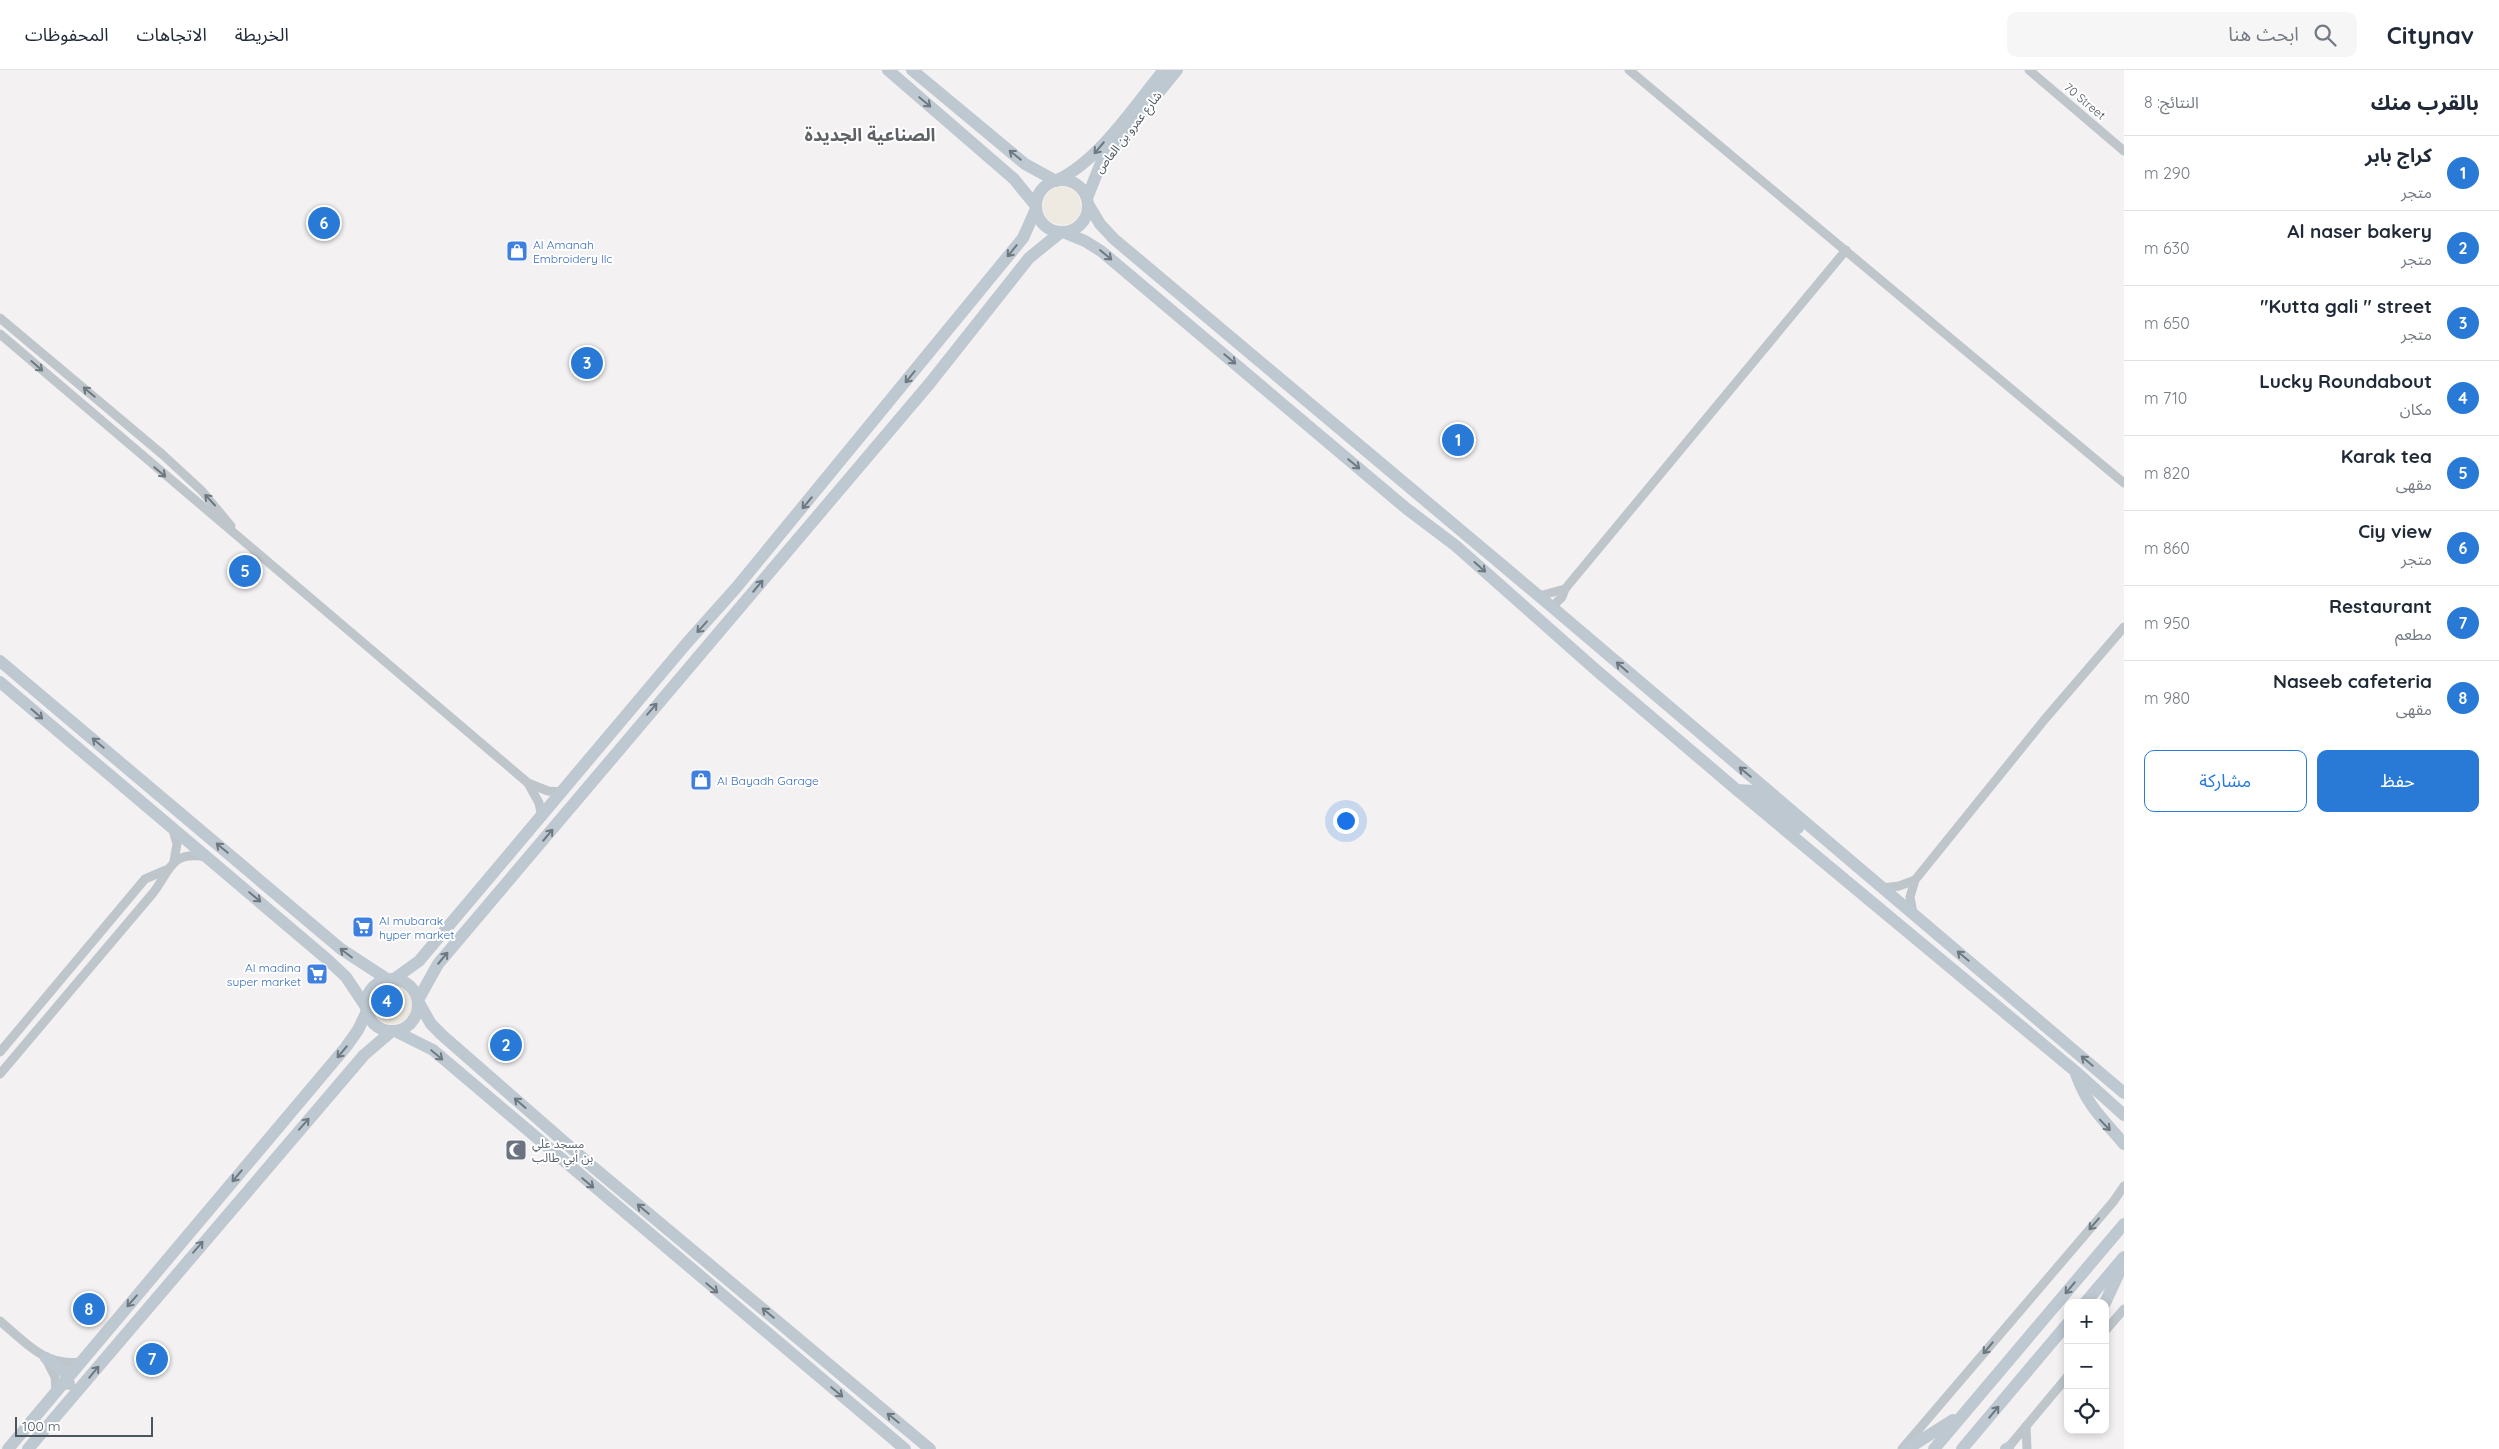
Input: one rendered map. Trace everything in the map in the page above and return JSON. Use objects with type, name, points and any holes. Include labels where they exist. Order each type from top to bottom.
[{"type":"main road","points":[[888,70],[1014,179],[1036,207],[1044,225],[1085,241],[1102,251],[1497,583],[1737,790],[2075,1071],[2124,1115]]},
{"type":"main road","points":[[912,70],[1025,164],[1056,180],[1075,183],[1088,201],[1100,224],[1114,239],[1539,596],[2124,1093]]},
{"type":"main road","name":"شارع عمرو بن العاص","points":[[1056,180],[1078,169],[1093,156],[1164,70]]},
{"type":"main road","name":"شارع عمرو بن العاص","points":[[1088,201],[1101,163],[1178,70]]},
{"type":"main road","points":[[8,1449],[346,1047],[358,1030],[366,1009],[369,992],[380,982],[390,979],[419,961],[686,644],[736,588],[1023,238],[1040,192],[1056,180]]},
{"type":"main road","points":[[28,1449],[364,1055],[394,1031],[403,1029],[415,1018],[418,1002],[425,985],[438,964],[676,682],[730,622],[930,383],[1029,258],[1062,232],[1070,231],[1082,223],[1088,211],[1088,201]]},
{"type":"main road","points":[[1497,583],[1506,583],[1537,608],[1546,609],[1552,607]]},
{"type":"main road","points":[[730,622],[719,621],[718,615],[732,597],[736,588]]},
{"type":"main road","points":[[676,682],[680,671],[694,651],[691,644],[686,644]]},
{"type":"main road","points":[[2,666],[341,949],[390,979],[410,985],[418,1002],[436,1030],[593,1167],[930,1449]]},
{"type":"main road","points":[[2,686],[171,826],[337,968],[353,986],[376,1025],[394,1031],[433,1050],[905,1449]]},
{"type":"main road","points":[[1737,790],[1753,791],[1821,846],[1841,852]]},
{"type":"main road","points":[[2075,1071],[2086,1097],[2097,1116],[2124,1144]]},
{"type":"main road","points":[[2101,1073],[2124,1083]]},
{"type":"main road","points":[[1934,1449],[2123,1224]]},
{"type":"main road","points":[[2088,1299],[2124,1257]]},
{"type":"main road","points":[[2107,1299],[2124,1262]]},
{"type":"main road","points":[[1962,1449],[2064,1329]]},
{"type":"main road","points":[[46,1358],[62,1368],[68,1377],[66,1404]]},
{"type":"main road","points":[[1907,1449],[1964,1414]]},
{"type":"street","points":[[1629,70],[2124,484]]},
{"type":"street","name":"70 Street","points":[[2029,70],[2124,151]]},
{"type":"street","points":[[1552,607],[1562,598],[1565,589],[1846,250]]},
{"type":"street","points":[[0,318],[162,454],[216,506],[240,538]]},
{"type":"street","points":[[2,337],[528,783],[548,791],[563,792]]},
{"type":"street","points":[[1539,596],[1565,589]]},
{"type":"street","points":[[1913,914],[1910,897],[1915,880],[2045,720],[2124,627]]},
{"type":"street","points":[[528,783],[539,802],[542,817]]},
{"type":"street","points":[[0,1074],[158,886],[166,870],[174,861],[178,844],[171,826]]},
{"type":"street","points":[[174,861],[194,856],[207,857]]},
{"type":"street","points":[[0,1052],[146,878],[166,870]]},
{"type":"street","points":[[1882,888],[1899,886],[1915,880]]},
{"type":"street","points":[[1902,1449],[2113,1202],[2124,1186]]},
{"type":"street","points":[[2109,1326],[2124,1309]]},
{"type":"street","points":[[0,1321],[46,1358],[53,1370],[56,1391]]},
{"type":"street","points":[[46,1358],[59,1362],[80,1362]]},
{"type":"street","points":[[2007,1449],[2064,1381]]},
{"type":"street","points":[[2026,1426],[2027,1449]]},
{"type":"sand","points":[[1062,187],[1069,188],[1075,193],[1080,199],[1080,213],[1075,219],[1069,224],[1062,225],[1055,224],[1049,219],[1044,213],[1043,206],[1044,199],[1049,193],[1055,188]]},
{"type":"sand","points":[[396,982],[404,985],[410,991],[413,1003],[410,1015],[404,1021],[388,1024],[380,1021],[374,1015],[371,999],[374,991],[380,985]]},
{"type":"place","name":"Ciy view","points":[[324,223]]},
{"type":"place","name":"Al Amanah Embroidery llc","points":[[517,251]]},
{"type":"place","name":"Kutta gali \" street\"","points":[[587,363]]},
{"type":"place","name":"كراج بابر","points":[[1458,440]]},
{"type":"place","name":"Karak tea","points":[[245,571]]},
{"type":"place","name":"Al Bayadh Garage","points":[[701,780]]},
{"type":"place","name":"Al mubarak hyper market","points":[[363,927]]},
{"type":"place","name":"Al madina super market","points":[[317,974]]},
{"type":"place","name":"Lucky Roundabout","points":[[387,1001]]},
{"type":"place","name":"Al naser bakery","points":[[506,1045]]},
{"type":"place","name":"مسجد علي بن أبي طالب","points":[[516,1150]]},
{"type":"place","name":"Naseeb cafeteria","points":[[89,1309]]},
{"type":"place","name":"Restaurant","points":[[152,1359]]},
{"type":"district","name":"الصناعية الجديدة","points":[[870,134]]}]
